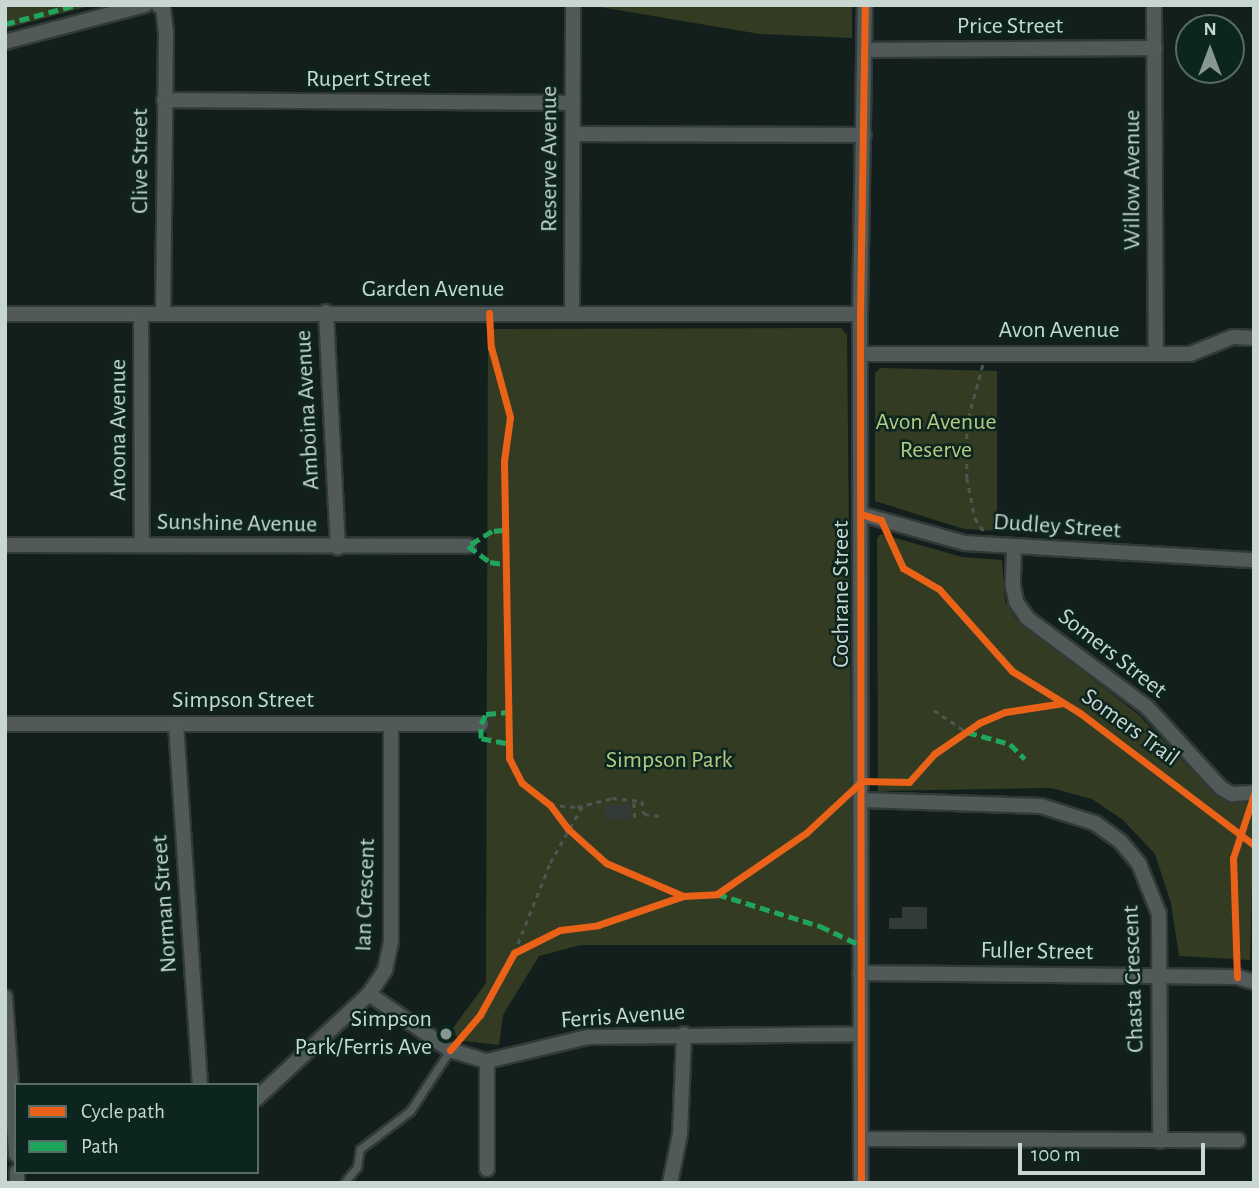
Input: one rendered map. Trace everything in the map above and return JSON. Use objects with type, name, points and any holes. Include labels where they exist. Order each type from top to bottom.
[{"type":"street","points":[[5,42],[145,5]]},
{"type":"street","name":"Reserve Avenue","points":[[572,313],[573,5]]},
{"type":"street","name":"Cochrane Street","points":[[861,1183],[860,314],[866,5]]},
{"type":"street","name":"Willow Avenue","points":[[1154,5],[1156,354]]},
{"type":"street","name":"Clive Street","points":[[161,7],[164,100],[163,314]]},
{"type":"street","name":"Price Street","points":[[866,50],[1155,48]]},
{"type":"street","name":"Rupert Street","points":[[164,100],[573,103]]},
{"type":"street","points":[[574,134],[864,135]]},
{"type":"street","name":"Amboina Avenue","points":[[326,312],[338,548]]},
{"type":"street","name":"Garden Avenue","points":[[5,314],[860,314]]},
{"type":"street","name":"Aroona Avenue","points":[[141,314],[142,545]]},
{"type":"street","name":"Avon Avenue","points":[[861,354],[1190,354],[1233,337],[1254,338]]},
{"type":"street","name":"Dudley Street","points":[[861,514],[965,543],[1014,548],[1254,560]]},
{"type":"street","name":"Sunshine Avenue","points":[[5,545],[338,548],[468,546]]},
{"type":"street","name":"Somers Street","points":[[1014,548],[1013,586],[1016,602],[1027,618],[1147,707],[1221,788],[1232,794],[1254,793]]},
{"type":"street","name":"Simpson Street","points":[[5,724],[481,724]]},
{"type":"street","name":"Norman Street","points":[[176,724],[202,1083]]},
{"type":"street","name":"Ian Crescent","points":[[259,1096],[369,994],[385,970],[391,941],[391,724]]},
{"type":"street","name":"Chasta Crescent","points":[[862,800],[1041,806],[1095,823],[1120,841],[1152,889],[1159,914],[1160,1141]]},
{"type":"street","name":"Fuller Street","points":[[860,973],[1237,977],[1254,982]]},
{"type":"street","name":"Ferris Avenue","points":[[369,994],[450,1050],[487,1061],[588,1037],[860,1034]]},
{"type":"street","points":[[5,997],[9,1110]]},
{"type":"street","points":[[670,1183],[680,1134],[684,1034]]},
{"type":"street","points":[[487,1061],[487,1169]]},
{"type":"street","points":[[861,1139],[1238,1140]]},
{"type":"lane","points":[[344,1183],[357,1167],[360,1149],[410,1111],[450,1050]]},
{"type":"path","points":[[986,353],[967,424],[967,478],[975,518],[993,546]]},
{"type":"path","points":[[934,710],[970,729],[956,739]]},
{"type":"path","points":[[541,797],[556,813]]},
{"type":"path","points":[[550,805],[583,805],[605,798],[642,802],[644,814],[660,816]]},
{"type":"path","points":[[634,803],[635,818]]},
{"type":"path","points":[[509,964],[533,899],[583,805]]},
{"type":"path","points":[[562,821],[577,838]]},
{"type":"path","points":[[514,953],[530,944]]},
{"type":"green space","points":[[5,5],[93,5],[5,29]]},
{"type":"green space","points":[[588,5],[852,5],[852,38],[760,34]]},
{"type":"green space","name":"Simpson Park","points":[[841,328],[847,335],[853,945],[581,945],[539,956],[503,1015],[499,1045],[464,1041],[450,1032],[486,983],[488,329]]},
{"type":"green space","name":"Avon Avenue Reserve","points":[[880,368],[997,371],[997,531],[964,529],[875,501],[875,373]]},
{"type":"green space","points":[[881,534],[962,557],[1002,560],[1005,601],[1016,620],[1139,715],[1216,796],[1254,805],[1250,960],[1179,956],[1171,903],[1155,854],[1123,820],[1092,799],[1051,788],[878,791],[877,538]]},
{"type":"building","points":[[630,804],[631,819],[605,820],[605,805]]},
{"type":"building","points":[[902,907],[927,907],[927,929],[889,929],[889,918],[902,918]]},
{"type":"marked path","points":[[5,24],[76,5]]},
{"type":"marked path","points":[[504,530],[492,531],[468,546],[490,562],[509,565]]},
{"type":"marked path","points":[[506,743],[481,738],[481,724],[486,714],[509,712]]},
{"type":"marked path","points":[[967,732],[1010,744],[1025,759]]},
{"type":"marked path","points":[[717,894],[820,926],[860,945]]},
{"type":"cycle path","points":[[861,1183],[860,314],[865,5]]},
{"type":"cycle path","name":"Somers Trail","points":[[489,313],[491,347],[510,417],[504,461],[509,758],[522,783],[550,805],[568,829],[606,863],[683,896],[717,894],[806,833],[862,781],[909,782],[934,754],[979,723],[1005,712],[1063,703]]},
{"type":"cycle path","name":"Somers Trail","points":[[861,514],[881,520],[903,568],[939,589],[1012,671],[1080,713],[1254,845]]},
{"type":"cycle path","points":[[1237,977],[1233,858],[1254,794]]},
{"type":"cycle path","points":[[450,1050],[480,1015],[514,953],[560,930],[598,925],[683,896]]},
{"type":"place","name":"Simpson Park/Ferris Ave","points":[[446,1034]]}]
